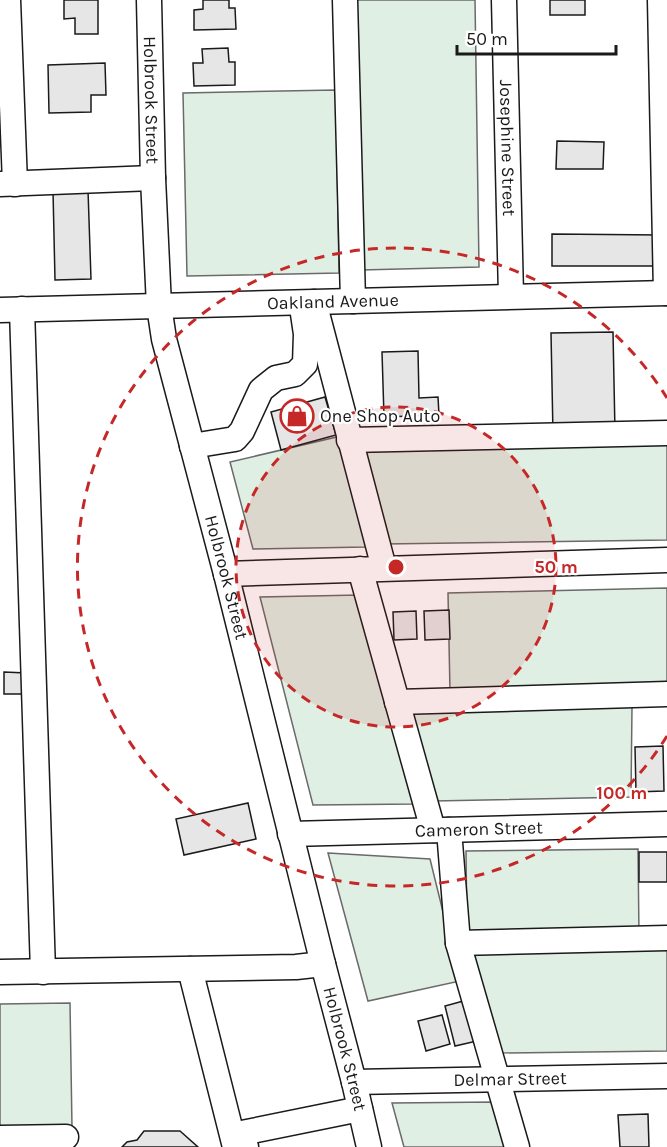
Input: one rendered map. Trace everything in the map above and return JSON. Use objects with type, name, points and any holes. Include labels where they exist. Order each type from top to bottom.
[{"type":"street","points":[[8,0],[7,184],[153,178]]},
{"type":"street","name":"Holbrook Street","points":[[149,0],[153,178],[159,306],[164,339],[226,574],[369,1147]]},
{"type":"street","points":[[345,0],[353,301]]},
{"type":"street","name":"Josephine Street","points":[[504,0],[511,296]]},
{"type":"street","points":[[660,0],[667,293]]},
{"type":"street","name":"Oakland Avenue","points":[[11,310],[667,293]]},
{"type":"street","points":[[307,302],[349,440],[397,702],[441,830],[458,943],[499,1078],[517,1147]]},
{"type":"street","points":[[192,446],[235,439],[242,431],[261,390],[276,378],[295,374],[305,364],[307,302]]},
{"type":"street","points":[[11,310],[43,972]]},
{"type":"street","points":[[349,440],[667,433]]},
{"type":"street","points":[[226,574],[667,560]]},
{"type":"street","points":[[397,702],[667,694]]},
{"type":"street","name":"Cameron Street","points":[[290,834],[667,824]]},
{"type":"street","points":[[458,943],[667,938]]},
{"type":"street","points":[[0,972],[323,964]]},
{"type":"street","points":[[190,969],[235,1147]]},
{"type":"street","name":"Delmar Street","points":[[354,1082],[667,1076]]},
{"type":"street","points":[[246,1147],[242,1133],[360,1109]]},
{"type":"street","points":[[0,1138],[66,1137]]},
{"type":"green space","points":[[356,0],[475,0],[479,267],[361,270]]},
{"type":"green space","points":[[336,90],[339,273],[187,276],[183,93]]},
{"type":"green space","points":[[341,436],[366,547],[253,549],[230,462]]},
{"type":"green space","points":[[667,438],[667,540],[384,544],[357,445]]},
{"type":"green space","points":[[667,588],[667,686],[450,691],[448,593]]},
{"type":"green space","points":[[360,595],[415,804],[313,805],[260,597]]},
{"type":"green space","points":[[632,707],[631,797],[434,801],[410,712]]},
{"type":"green space","points":[[638,849],[639,936],[467,938],[466,851]]},
{"type":"green space","points":[[328,853],[430,859],[460,981],[368,1001]]},
{"type":"green space","points":[[667,945],[667,1051],[498,1053],[468,949]]},
{"type":"green space","points":[[70,1003],[72,1127],[0,1128],[0,1004]]},
{"type":"green space","points":[[496,1102],[507,1147],[404,1147],[392,1103]]},
{"type":"building","points":[[64,0],[98,0],[98,34],[75,34],[75,18],[64,19]]},
{"type":"building","points":[[203,0],[229,0],[229,8],[235,8],[236,29],[194,30],[194,10],[203,9]]},
{"type":"building","points":[[550,0],[585,0],[585,15],[550,15]]},
{"type":"building","points":[[228,48],[229,62],[235,62],[235,85],[194,86],[193,63],[203,63],[202,49]]},
{"type":"building","points":[[105,63],[106,95],[91,95],[91,112],[49,113],[48,65]]},
{"type":"building","points":[[557,141],[604,142],[603,169],[556,169]]},
{"type":"building","points":[[88,190],[91,279],[55,280],[53,191]]},
{"type":"building","points":[[552,234],[661,235],[661,266],[552,266]]},
{"type":"building","points":[[613,332],[615,432],[553,434],[551,333]]},
{"type":"building","points":[[418,351],[419,398],[438,397],[439,415],[384,417],[382,352]]},
{"type":"building","points":[[325,397],[336,435],[281,450],[271,412]]},
{"type":"building","points":[[449,610],[450,639],[425,640],[424,611]]},
{"type":"building","points":[[416,611],[417,639],[394,640],[393,612]]},
{"type":"building","points":[[4,672],[26,673],[26,694],[4,694]]},
{"type":"building","points":[[663,746],[664,791],[636,792],[635,747]]},
{"type":"building","points":[[248,803],[256,839],[184,855],[176,819]]},
{"type":"building","points":[[639,852],[667,852],[667,882],[639,882]]},
{"type":"building","points":[[467,1000],[477,1041],[455,1046],[445,1006]]},
{"type":"building","points":[[442,1015],[450,1044],[426,1051],[418,1021]]},
{"type":"building","points":[[648,1114],[649,1147],[620,1147],[618,1115]]},
{"type":"building","points":[[144,1131],[180,1131],[198,1147],[122,1147],[127,1142],[137,1140]]},
{"type":"place","name":"One Shop Auto","points":[[297,416]]}]
